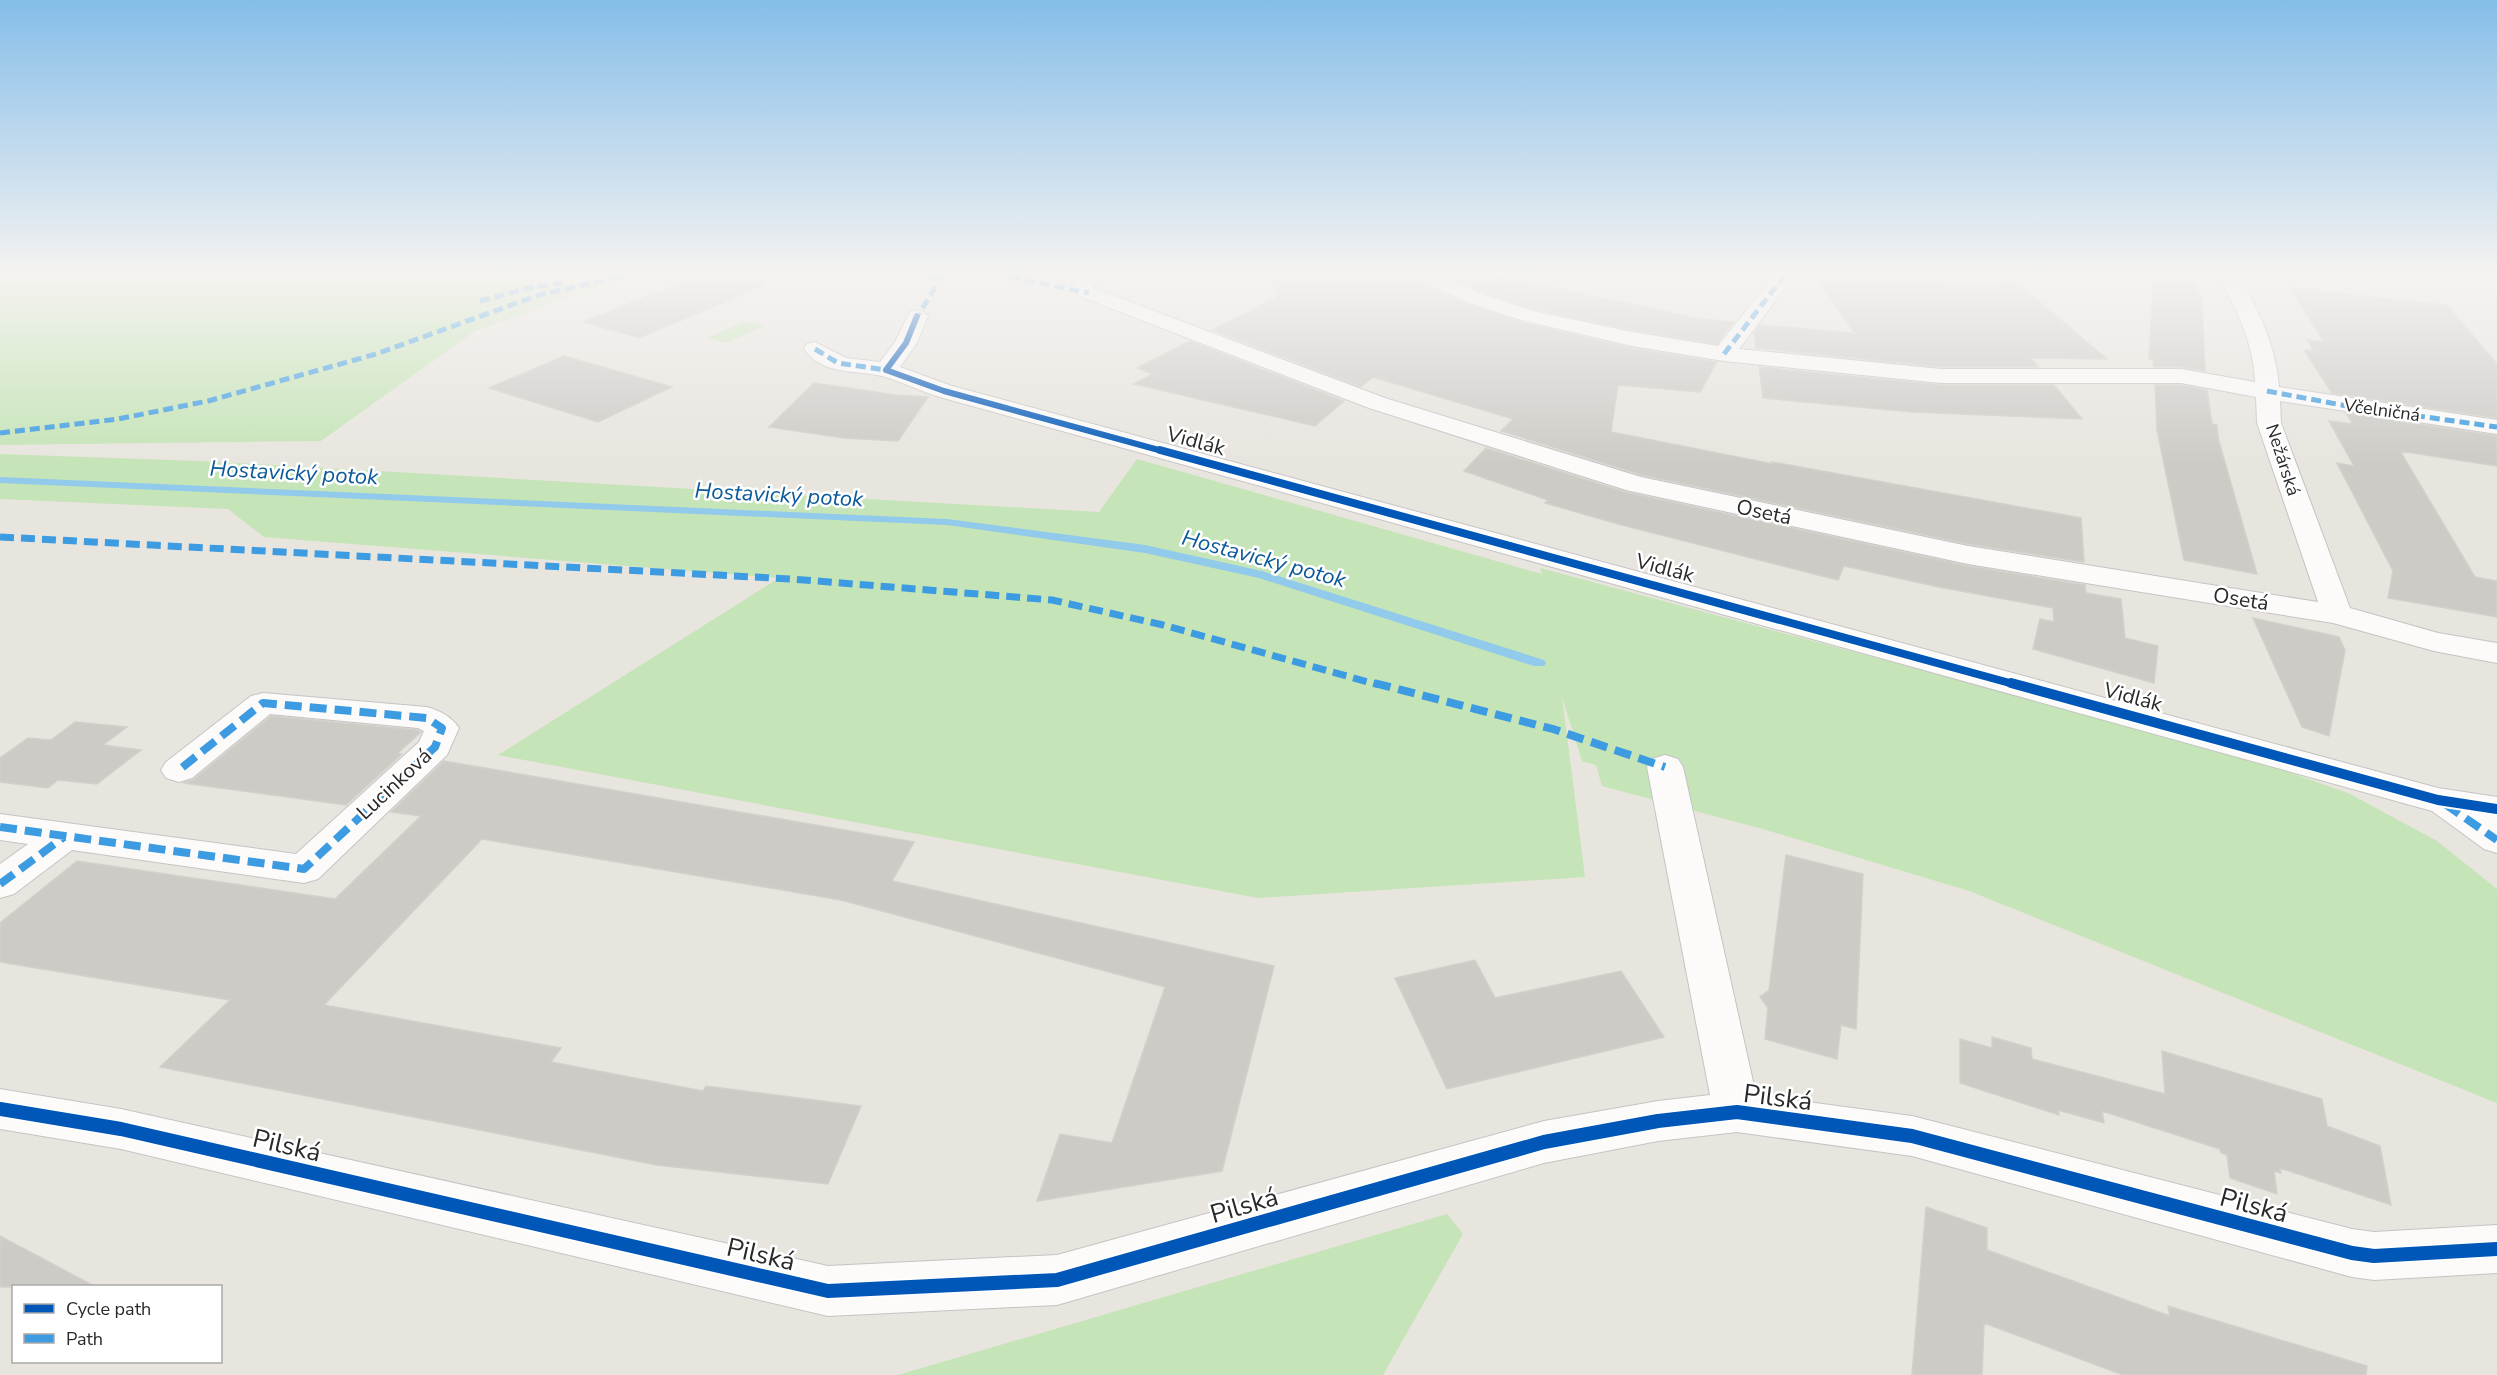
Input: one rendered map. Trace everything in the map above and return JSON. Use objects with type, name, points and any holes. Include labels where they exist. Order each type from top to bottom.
[{"type":"street","points":[[886,370],[909,335]]},
{"type":"street","name":"Osetá","points":[[1199,335],[1377,403],[1635,484],[1968,555],[2337,614],[2433,642],[2497,653]]},
{"type":"street","name":"Včelničná","points":[[1615,335],[1724,354],[1832,367],[1941,376],[2181,376],[2347,406],[2497,427]]},
{"type":"street","points":[[1724,354],[1739,335]]},
{"type":"street","name":"Nežárská","points":[[2256,335],[2266,363],[2269,423],[2337,614]]},
{"type":"street","name":"Vidlák","points":[[815,349],[821,356],[832,360],[886,370],[944,391],[2438,800],[2497,809]]},
{"type":"street","name":"Lucinková","points":[[0,827],[304,868],[435,747],[442,728],[427,718],[263,703],[179,770]]},
{"type":"street","name":"Pilská","points":[[1665,766],[1737,1112]]},
{"type":"street","points":[[2438,800],[2497,840]]},
{"type":"street","points":[[0,884],[64,837]]},
{"type":"street","name":"Pilská","points":[[0,1109],[121,1129],[828,1292],[1057,1280],[1544,1142],[1658,1121],[1737,1112],[1912,1136],[2374,1256],[2497,1249]]},
{"type":"green space","points":[[0,335],[469,335],[321,441],[0,445]]},
{"type":"green space","points":[[713,335],[744,335],[726,343],[707,338]]},
{"type":"green space","points":[[0,454],[199,461],[1099,512],[1137,459],[1542,574],[1540,568],[2243,756],[2348,793],[2437,841],[2497,889],[2497,1103],[1969,891],[1766,830],[1602,786],[1596,765],[1582,761],[1562,697],[1585,877],[1258,898],[498,755],[779,578],[264,537],[228,509],[0,499]]},
{"type":"green space","points":[[1447,1214],[1463,1234],[1383,1375],[898,1375]]},
{"type":"building","points":[[629,335],[646,335],[639,338]]},
{"type":"building","points":[[1226,335],[1576,335],[1631,348],[1717,362],[1700,392],[1618,385],[1611,432],[1773,464],[1772,462],[2081,518],[2084,562],[1968,544],[1642,475],[1501,431],[1513,419],[1373,377],[1361,387]]},
{"type":"building","points":[[1663,335],[1724,335],[1717,344]]},
{"type":"building","points":[[1754,335],[2079,335],[2107,359],[2031,358],[2038,367],[1941,367],[1756,348]]},
{"type":"building","points":[[2150,335],[2204,335],[2205,371],[2181,367],[2154,367],[2153,359],[2149,359]]},
{"type":"building","points":[[2320,335],[2473,335],[2497,364],[2497,418],[2332,393],[2304,350],[2313,351],[2308,340],[2324,342]]},
{"type":"building","points":[[1190,341],[1344,401],[1315,426],[1134,384],[1153,374],[1137,368]]},
{"type":"building","points":[[564,356],[672,387],[598,422],[489,388]]},
{"type":"building","points":[[1759,367],[1941,385],[2054,385],[2082,419],[1912,412],[1763,398]]},
{"type":"building","points":[[814,383],[896,395],[928,397],[898,441],[844,438],[769,427]]},
{"type":"building","points":[[2155,385],[2181,385],[2207,390],[2212,424],[2217,425],[2218,438],[2257,574],[2184,560],[2157,430]]},
{"type":"building","points":[[2346,413],[2497,436],[2497,466],[2400,451],[2475,577],[2497,581],[2497,617],[2388,598],[2393,571],[2337,463],[2354,466],[2329,421],[2353,424]]},
{"type":"building","points":[[1486,448],[1625,492],[1968,566],[2085,585],[2086,593],[2121,599],[2125,638],[2158,646],[2154,683],[2033,649],[2040,619],[2054,622],[2053,608],[1939,587],[1844,566],[1838,580],[1618,524],[1545,503],[1548,500],[1464,471]]},
{"type":"building","points":[[2253,618],[2339,637],[2345,650],[2329,736],[2302,727]]},
{"type":"building","points":[[271,716],[421,732],[398,753],[402,754],[346,805],[183,783],[193,780]]},
{"type":"building","points":[[75,722],[127,727],[103,745],[141,750],[97,784],[58,780],[48,788],[0,782],[0,758],[28,738],[51,740]]},
{"type":"building","points":[[444,761],[914,842],[892,881],[1274,966],[1222,1171],[1037,1201],[1060,1134],[1112,1143],[1165,987],[841,900],[482,839],[324,1005],[561,1048],[551,1062],[703,1091],[706,1086],[861,1106],[828,1184],[657,1165],[160,1067],[230,1000],[0,962],[0,923],[77,861],[335,899],[421,816],[391,812]]},
{"type":"building","points":[[1786,855],[1863,874],[1856,1029],[1841,1025],[1837,1059],[1765,1039],[1768,1008],[1760,997],[1769,990]]},
{"type":"building","points":[[1475,960],[1495,998],[1621,971],[1664,1037],[1447,1089],[1395,978]]},
{"type":"building","points":[[1992,1037],[2031,1048],[2032,1059],[2165,1094],[2162,1051],[2322,1099],[2327,1126],[2380,1146],[2391,1205],[2280,1168],[2281,1173],[2274,1171],[2277,1194],[2230,1178],[2227,1155],[2221,1153],[2220,1149],[2102,1111],[2104,1123],[2058,1110],[2059,1115],[1960,1083],[1960,1039],[1992,1048]]},
{"type":"building","points":[[1926,1207],[1987,1228],[1987,1250],[2170,1316],[2168,1306],[2367,1366],[2366,1375],[2123,1375],[1984,1323],[1982,1375],[1912,1375]]},
{"type":"building","points":[[0,1236],[92,1285],[12,1285],[12,1287],[0,1287]]},
{"type":"waterway","name":"Hostavický potok","points":[[0,480],[947,522],[1145,549],[1262,575],[1539,663]]},
{"type":"marked path","points":[[0,433],[118,419],[208,401],[376,354],[428,335]]},
{"type":"marked path","points":[[1724,354],[1739,335]]},
{"type":"marked path","points":[[815,349],[838,363],[886,370]]},
{"type":"marked path","points":[[2267,391],[2347,406],[2497,427]]},
{"type":"marked path","points":[[0,537],[792,579],[1052,600],[1163,625],[1435,700],[1553,729],[1665,767]]},
{"type":"marked path","points":[[0,827],[304,869],[435,747],[442,728],[427,718],[263,703],[179,770]]},
{"type":"marked path","points":[[2445,804],[2497,840]]},
{"type":"marked path","points":[[0,884],[64,837]]},
{"type":"cycle path","points":[[909,335],[886,370],[944,391],[2438,800],[2497,809]]},
{"type":"cycle path","points":[[0,1109],[121,1129],[828,1291],[1057,1280],[1544,1142],[1658,1121],[1737,1112],[1912,1136],[2352,1253],[2374,1256],[2497,1249]]}]
